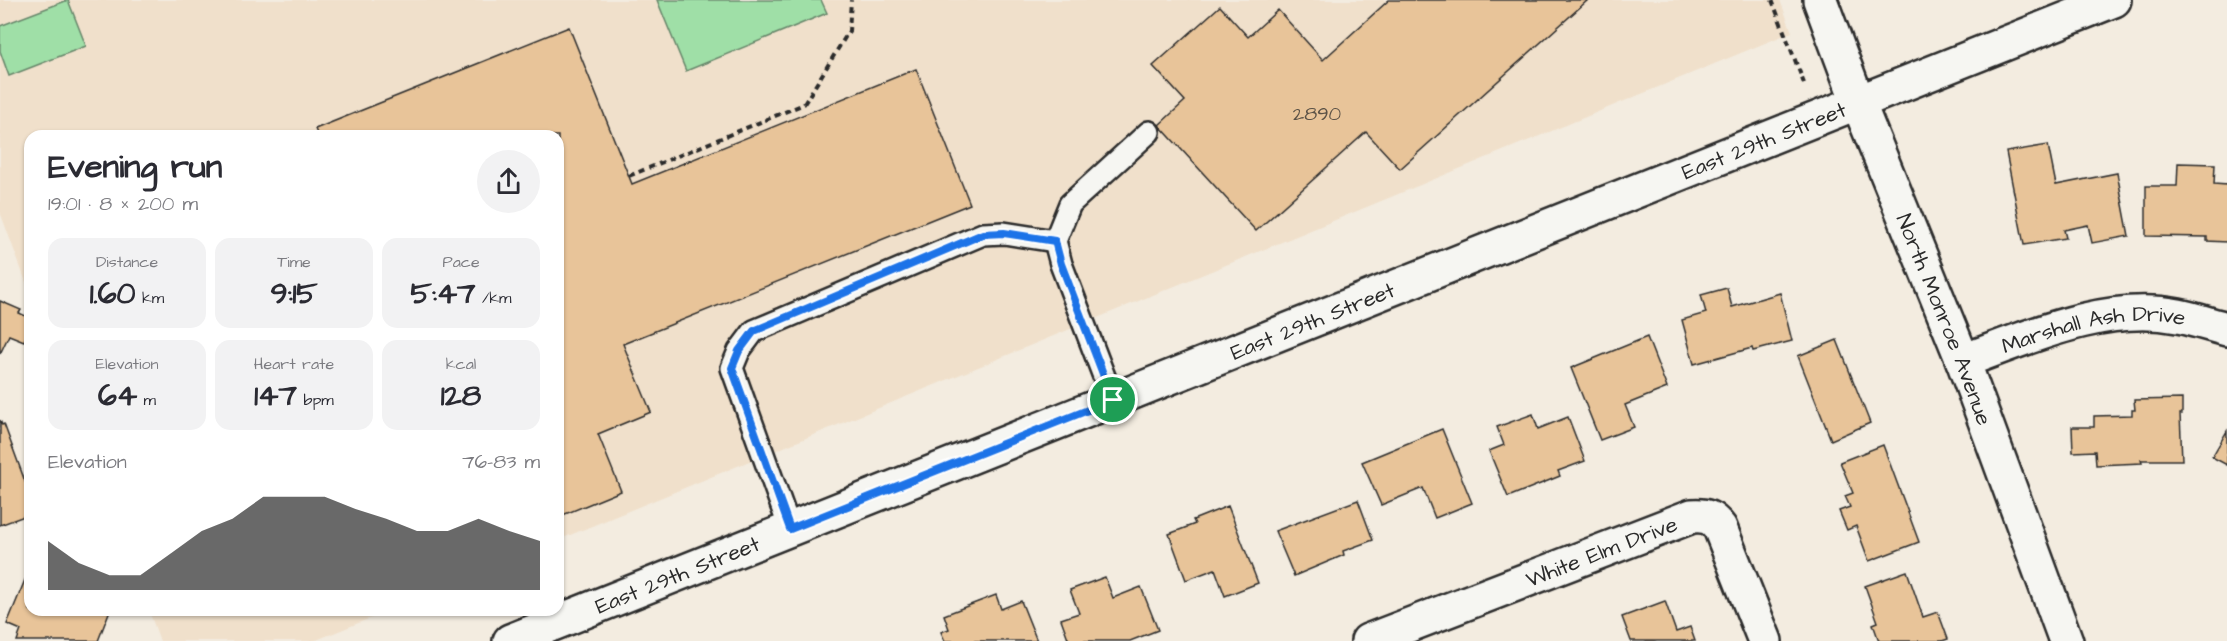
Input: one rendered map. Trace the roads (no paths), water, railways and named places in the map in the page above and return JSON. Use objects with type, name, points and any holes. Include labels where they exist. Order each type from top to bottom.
[{"type":"main road","name":"North Monroe Avenue","points":[[1820,0],[1858,102],[1963,361],[2066,641]]},
{"type":"main road","name":"East 29th Street","points":[[510,641],[2114,0]]},
{"type":"main road","name":"Marshall Ash Drive","points":[[1963,361],[2060,326],[2119,315],[2176,315],[2227,329]]},
{"type":"main road","name":"White Elm Drive","points":[[1368,641],[1692,516],[1705,515],[1714,519],[1720,528],[1765,641]]},
{"type":"lane","points":[[1113,400],[1061,264],[1055,241],[1070,204],[1149,132]]},
{"type":"lane","points":[[790,529],[732,368],[739,351],[754,331],[983,234],[1004,233],[1055,241]]}]
